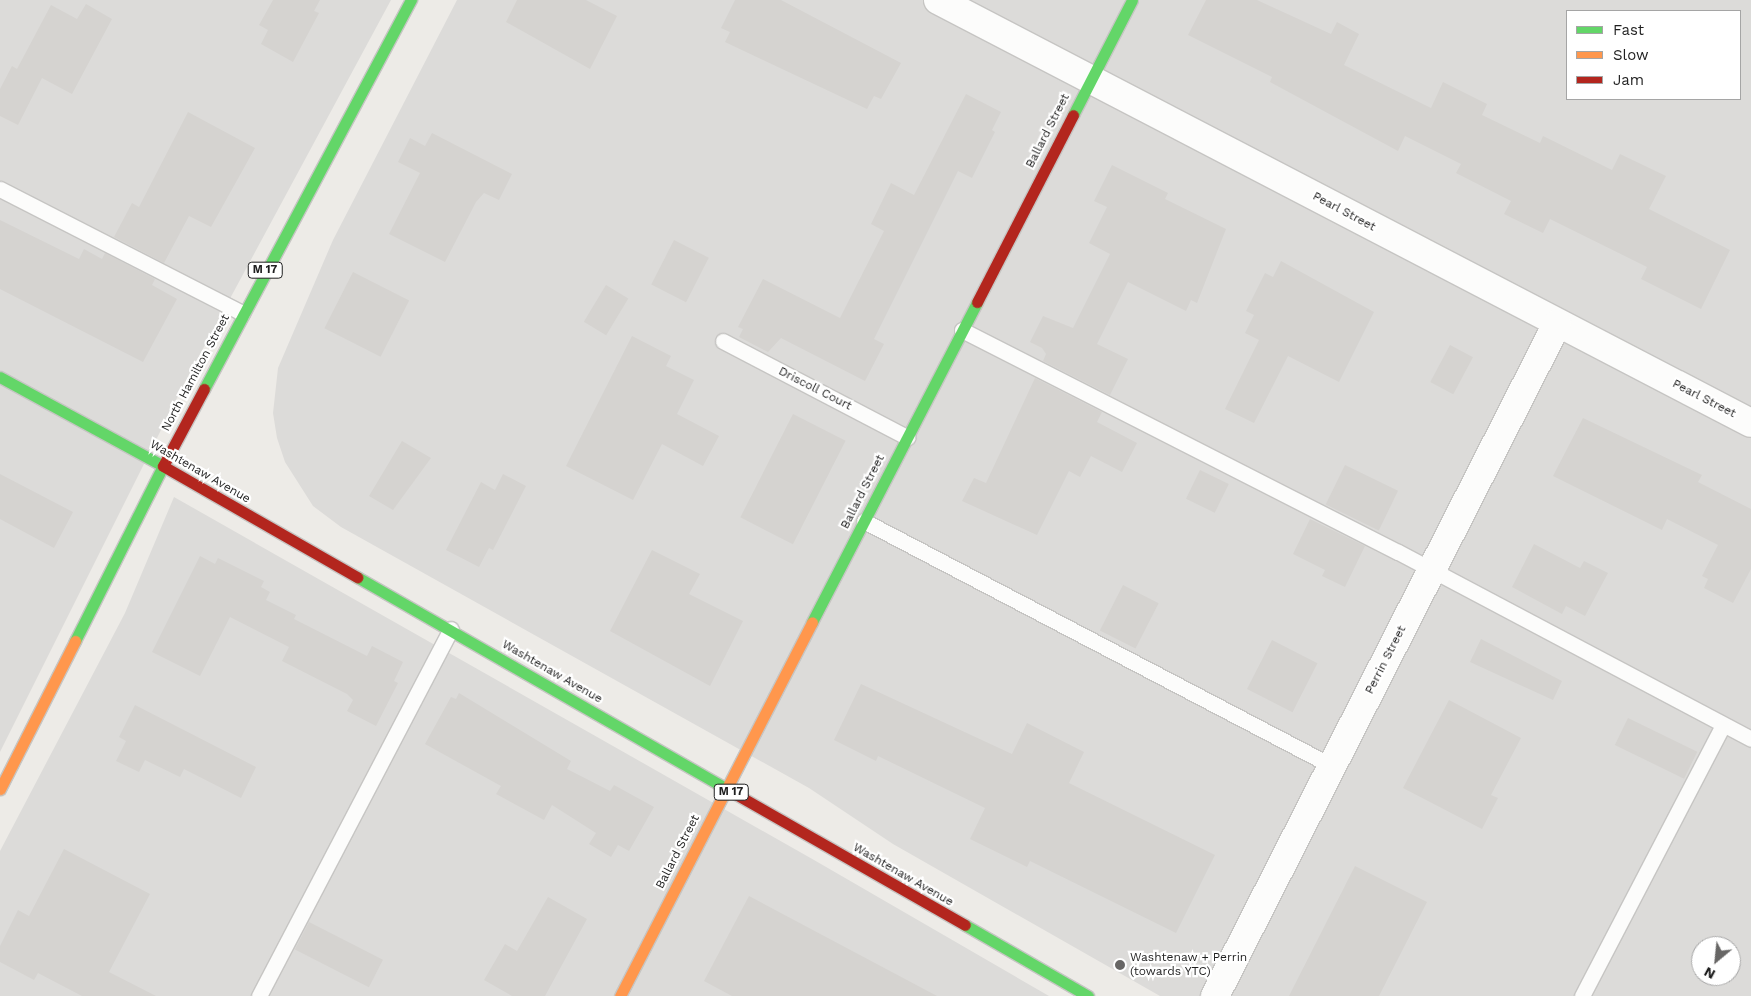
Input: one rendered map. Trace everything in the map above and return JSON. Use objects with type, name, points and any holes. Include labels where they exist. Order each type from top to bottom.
[{"type":"main road","name":"North Hamilton Street","points":[[0,789],[242,313],[411,0]]},
{"type":"main road","name":"Ballard Street","points":[[620,996],[1132,0]]},
{"type":"main road","name":"Washtenaw Avenue","points":[[0,377],[163,466],[451,629],[1088,996]]},
{"type":"street","name":"Pearl Street","points":[[938,0],[1751,423]]},
{"type":"street","name":"Perrin Street","points":[[1215,996],[1558,324]]},
{"type":"lane","points":[[0,189],[242,313]]},
{"type":"lane","points":[[962,330],[1432,570],[1751,740]]},
{"type":"lane","name":"Driscoll Court","points":[[723,342],[907,437]]},
{"type":"lane","points":[[864,521],[1332,766]]},
{"type":"lane","points":[[259,996],[451,629]]},
{"type":"lane","points":[[1582,996],[1724,725]]},
{"type":"shaded area","points":[[0,0],[391,0],[185,382],[0,752]]},
{"type":"shaded area","points":[[457,0],[1751,0],[1751,996],[1160,996],[893,844],[809,788],[341,527],[313,506],[285,462],[277,438],[273,413],[278,368],[333,240]]},
{"type":"shaded area","points":[[174,497],[814,860],[1049,996],[0,996],[0,851],[125,613]]},
{"type":"building","points":[[273,0],[320,0],[314,11],[319,13],[293,62],[261,44],[268,30],[259,25]]},
{"type":"building","points":[[517,0],[586,0],[617,16],[590,69],[506,22]]},
{"type":"building","points":[[735,0],[781,0],[901,63],[881,99],[874,96],[867,109],[725,42],[730,32],[721,28]]},
{"type":"building","points":[[1206,0],[1257,0],[1331,34],[1337,22],[1359,34],[1344,65],[1431,108],[1443,82],[1487,104],[1482,115],[1540,143],[1543,136],[1612,170],[1620,154],[1666,176],[1649,209],[1730,250],[1701,309],[1641,279],[1647,267],[1550,219],[1543,233],[1504,214],[1511,201],[1456,173],[1461,164],[1405,136],[1398,151],[1270,82],[1272,77],[1188,35]]},
{"type":"building","points":[[86,4],[112,19],[72,94],[42,78],[18,125],[0,116],[0,89],[12,66],[17,69],[51,5],[77,19]]},
{"type":"building","points":[[966,94],[1001,112],[992,130],[995,132],[972,178],[958,171],[874,339],[884,344],[865,381],[781,338],[768,352],[739,337],[743,329],[738,327],[763,279],[840,318],[884,231],[871,224],[891,183],[914,195]]},
{"type":"building","points":[[188,112],[255,148],[211,227],[189,216],[164,263],[114,237],[132,203],[139,207]]},
{"type":"building","points":[[432,133],[512,174],[499,200],[484,193],[476,202],[445,262],[389,234],[420,173],[398,162],[410,138],[425,146]]},
{"type":"building","points":[[1112,165],[1168,193],[1165,199],[1226,229],[1197,303],[1191,300],[1186,311],[1128,282],[1097,344],[1128,359],[1110,395],[1043,361],[1046,354],[1042,348],[1030,342],[1043,316],[1073,328],[1110,254],[1089,243],[1107,207],[1094,201]]},
{"type":"building","points":[[0,220],[79,259],[84,249],[102,259],[105,253],[155,279],[152,285],[177,299],[143,362],[0,289]]},
{"type":"building","points":[[674,240],[709,258],[686,302],[651,285]]},
{"type":"building","points":[[1281,261],[1374,312],[1339,382],[1288,356],[1254,423],[1225,409],[1259,340],[1245,333],[1254,315],[1246,311],[1265,273],[1273,277]]},
{"type":"building","points":[[353,272],[409,301],[381,357],[324,328]]},
{"type":"building","points":[[606,285],[628,298],[606,335],[584,322]]},
{"type":"building","points":[[632,336],[671,356],[666,366],[694,380],[677,414],[719,436],[703,466],[662,444],[633,500],[566,466]]},
{"type":"building","points":[[1450,345],[1473,357],[1453,394],[1430,382]]},
{"type":"building","points":[[1035,378],[1102,412],[1097,422],[1137,443],[1122,472],[1091,456],[1080,477],[1069,471],[1037,535],[962,501],[974,478],[986,483]]},
{"type":"building","points":[[793,414],[846,441],[793,544],[740,517]]},
{"type":"building","points":[[1583,418],[1702,475],[1698,482],[1751,509],[1751,569],[1733,603],[1704,588],[1708,579],[1702,576],[1718,545],[1667,519],[1662,530],[1553,476]]},
{"type":"building","points":[[402,441],[431,458],[393,510],[369,496]]},
{"type":"building","points":[[1345,465],[1398,491],[1379,530],[1326,505]]},
{"type":"building","points":[[1200,470],[1229,484],[1215,513],[1186,499]]},
{"type":"building","points":[[0,474],[73,512],[54,548],[0,519]]},
{"type":"building","points":[[503,474],[526,486],[493,550],[489,548],[479,567],[446,550],[481,482],[495,490]]},
{"type":"building","points":[[1310,519],[1365,546],[1345,587],[1322,576],[1325,570],[1293,554]]},
{"type":"building","points":[[1534,544],[1580,568],[1584,561],[1608,573],[1585,616],[1566,606],[1562,614],[1512,587]]},
{"type":"building","points":[[652,550],[700,574],[689,594],[743,621],[710,686],[610,631]]},
{"type":"building","points":[[200,556],[215,564],[218,558],[264,581],[261,587],[270,592],[266,600],[296,615],[294,619],[367,656],[372,646],[403,662],[394,681],[398,683],[376,726],[347,711],[353,700],[347,694],[282,661],[289,647],[230,617],[200,676],[152,652]]},
{"type":"building","points":[[1123,585],[1159,603],[1135,649],[1100,630]]},
{"type":"building","points":[[1481,639],[1562,681],[1553,700],[1470,662]]},
{"type":"building","points":[[1272,640],[1317,663],[1292,712],[1247,689]]},
{"type":"building","points":[[861,684],[1012,754],[1027,723],[1084,752],[1069,783],[1215,855],[1176,933],[1030,861],[1027,867],[970,839],[985,808],[878,756],[876,761],[834,740]]},
{"type":"building","points":[[459,693],[571,761],[567,769],[610,791],[614,785],[654,807],[629,851],[618,845],[611,857],[589,844],[596,833],[552,805],[544,820],[496,794],[501,786],[425,744],[451,697],[456,699]]},
{"type":"building","points":[[1449,700],[1521,738],[1491,795],[1498,798],[1482,829],[1403,788]]},
{"type":"building","points":[[135,705],[256,767],[241,798],[184,769],[180,777],[145,760],[139,772],[116,761],[126,741],[119,737]]},
{"type":"building","points":[[1628,718],[1697,752],[1684,779],[1615,745]]},
{"type":"building","points":[[64,849],[150,894],[109,972],[156,996],[82,996],[38,973],[34,980],[0,962],[0,946],[18,910],[29,916]]},
{"type":"building","points":[[1355,866],[1427,902],[1379,996],[1289,996]]},
{"type":"building","points":[[749,896],[937,996],[732,996],[704,981]]},
{"type":"building","points":[[548,897],[587,919],[545,996],[512,996],[484,980],[505,944],[517,951]]},
{"type":"building","points":[[309,922],[383,960],[369,987],[295,950]]},
{"type":"traffic: fast","points":[[204,389],[411,0]]},
{"type":"traffic: fast","points":[[1073,115],[1132,0]]},
{"type":"traffic: fast","points":[[812,622],[977,302]]},
{"type":"traffic: fast","points":[[0,377],[163,466],[75,641]]},
{"type":"traffic: fast","points":[[357,577],[732,792]]},
{"type":"traffic: fast","points":[[965,925],[1088,996]]},
{"type":"traffic: slow","points":[[620,996],[812,622]]},
{"type":"traffic: slow","points":[[0,789],[75,641]]},
{"type":"traffic: jam","points":[[977,302],[1073,115]]},
{"type":"traffic: jam","points":[[204,389],[163,466],[357,577]]},
{"type":"traffic: jam","points":[[732,792],[965,925]]},
{"type":"place","name":"Washtenaw + Perrin (towards YTC)","points":[[1120,965]]}]
